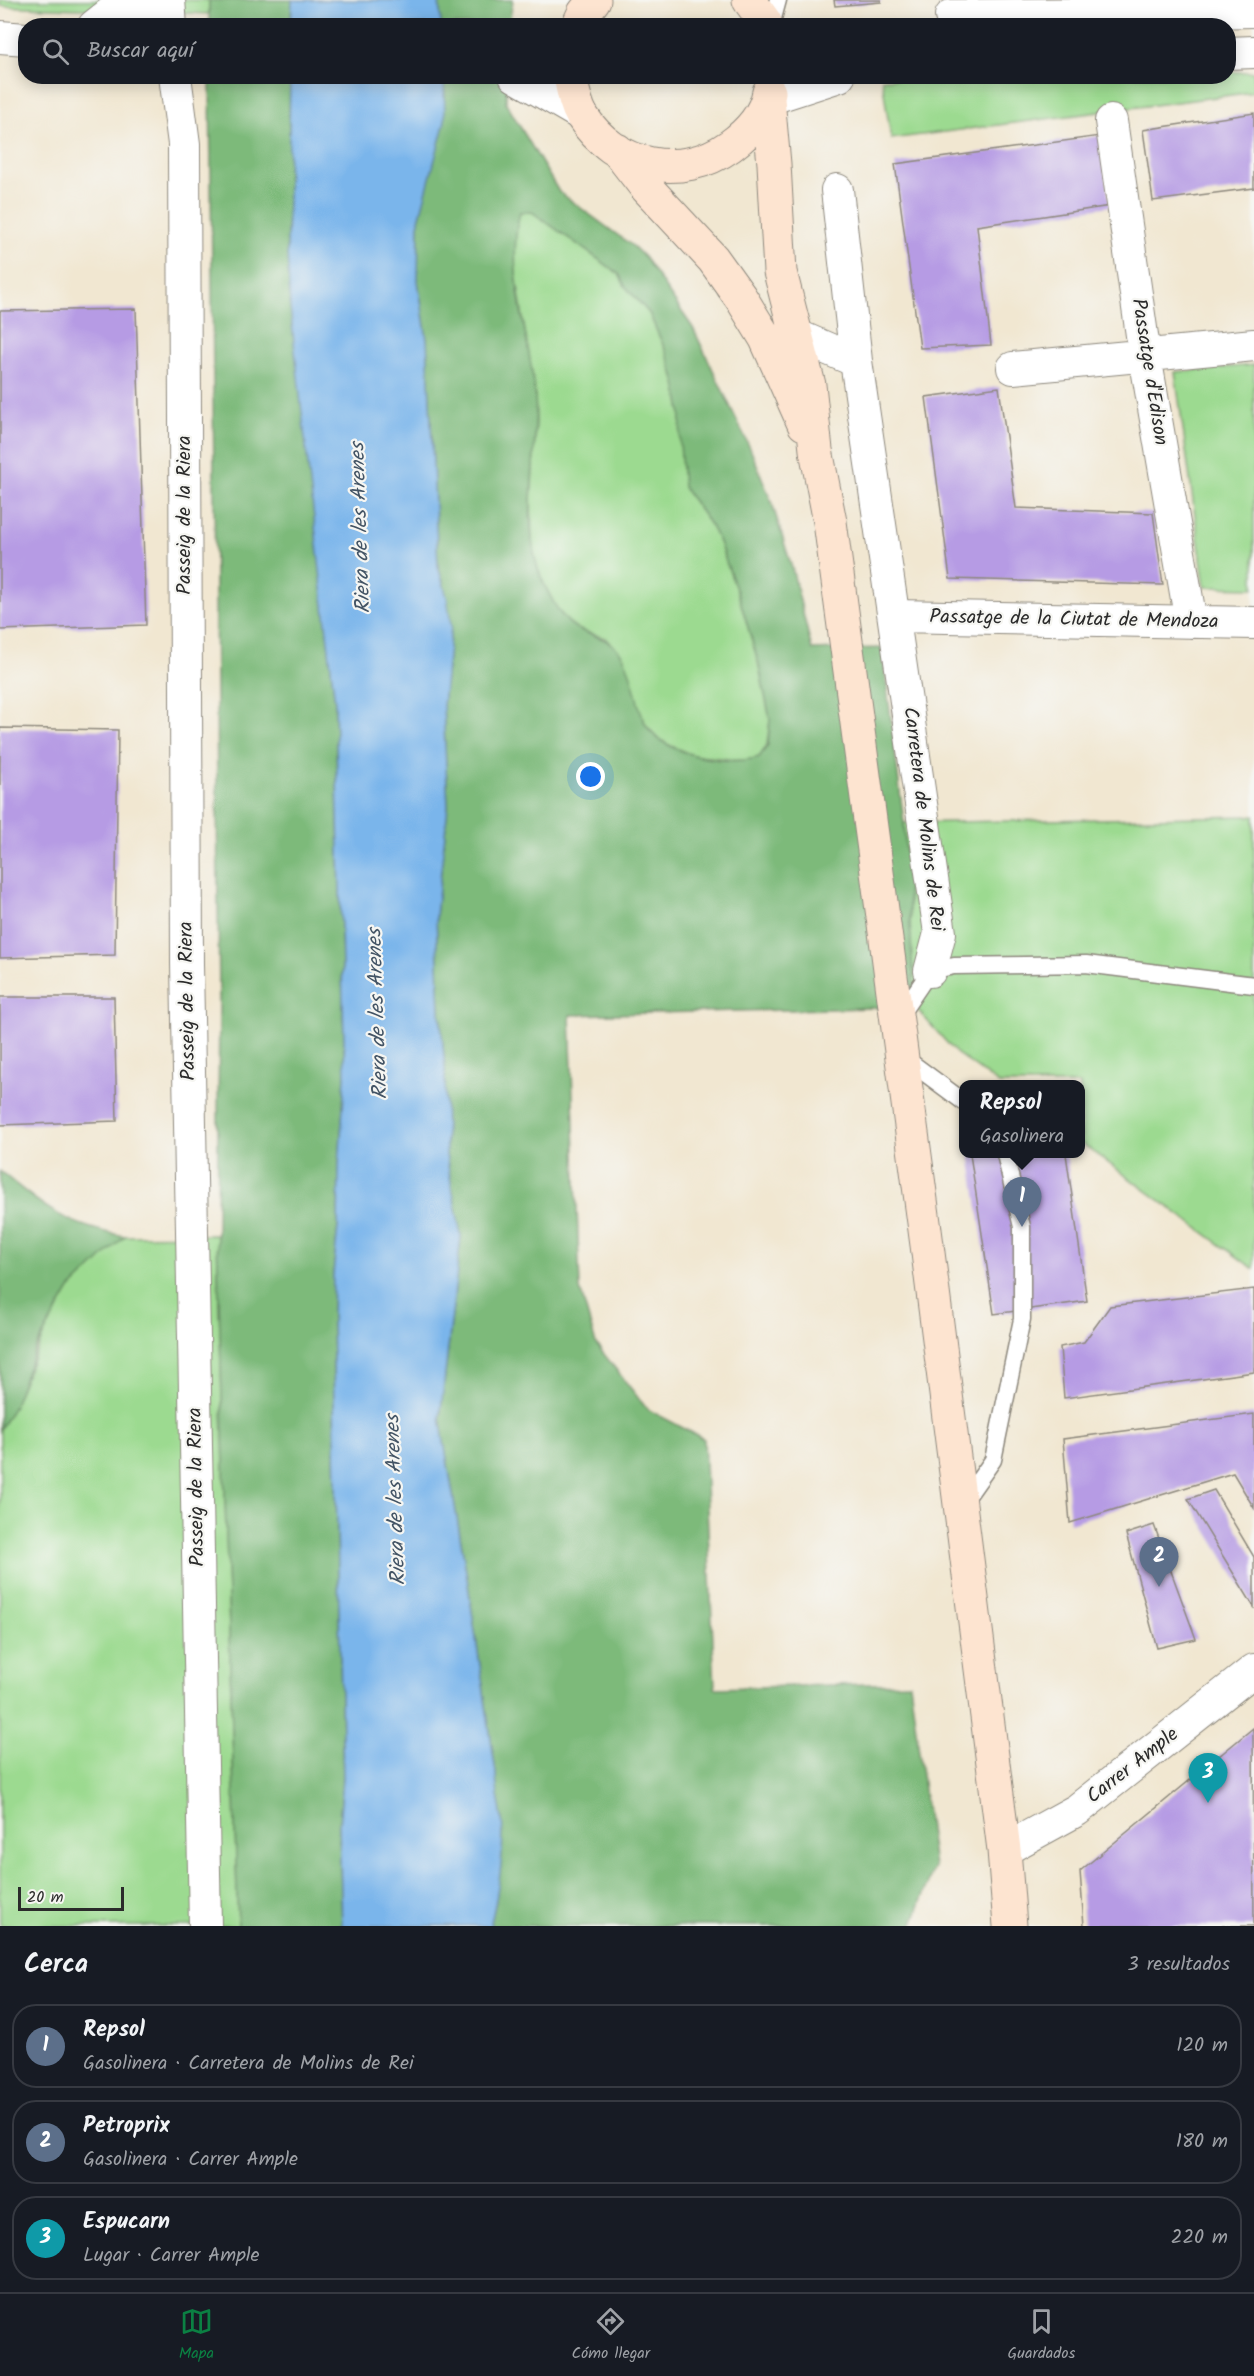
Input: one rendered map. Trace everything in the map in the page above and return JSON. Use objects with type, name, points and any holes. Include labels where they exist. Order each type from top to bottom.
[{"type":"main road","points":[[582,18],[594,0]]},
{"type":"main road","points":[[572,84],[582,115],[607,143],[647,164],[669,166],[694,164],[715,157],[744,136],[757,120],[770,88]]},
{"type":"main road","points":[[770,88],[780,272],[809,385],[816,450],[830,522],[897,1019],[1004,1850],[1010,1926]]},
{"type":"main road","points":[[617,150],[645,186],[713,259],[741,298],[766,339],[816,450]]},
{"type":"street","points":[[104,18],[127,0]]},
{"type":"street","points":[[142,0],[142,18]]},
{"type":"street","points":[[169,0],[170,18]]},
{"type":"street","points":[[951,16],[1100,7],[1254,11]]},
{"type":"street","points":[[0,37],[18,38]]},
{"type":"street","points":[[1236,53],[1254,52]]},
{"type":"street","name":"Passeig de la Riera","points":[[176,84],[184,144],[187,964],[205,1926]]},
{"type":"street","points":[[529,84],[582,115]]},
{"type":"street","points":[[770,88],[793,84]]},
{"type":"street","name":"Passatge d'Edison","points":[[1111,121],[1145,356],[1191,622]]},
{"type":"street","name":"Carretera de Molins de Rei","points":[[837,190],[856,361],[940,933],[930,970]]},
{"type":"street","points":[[798,336],[856,361]]},
{"type":"street","points":[[1013,368],[1254,345]]},
{"type":"street","name":"Passatge de la Ciutat de Mendoza","points":[[895,616],[1254,624]]},
{"type":"street","name":"Carrer Ample","points":[[1004,1850],[1077,1810],[1254,1670]]},
{"type":"lane","points":[[930,970],[954,966],[1086,964],[1254,985]]},
{"type":"lane","name":"Carretera de Molins de Rei","points":[[897,1019],[930,970]]},
{"type":"lane","points":[[901,1055],[959,1099]]},
{"type":"lane","points":[[960,1507],[993,1460],[1022,1319],[1022,1227],[1006,1158]]},
{"type":"green space","points":[[0,0],[209,0],[209,14],[0,6]]},
{"type":"green space","points":[[209,0],[292,0],[291,18],[209,18]]},
{"type":"green space","points":[[439,0],[513,0],[510,18],[440,18]]},
{"type":"green space","points":[[1236,72],[1254,72],[1254,92],[891,139],[883,84],[1236,84]]},
{"type":"green space","points":[[210,84],[290,84],[287,252],[335,703],[345,1078],[332,1319],[343,1778],[339,1825],[342,1926],[238,1926],[217,1235],[219,1002]]},
{"type":"green space","points":[[444,84],[507,84],[506,103],[559,192],[634,247],[645,258],[693,328],[750,448],[772,503],[792,568],[812,650],[882,648],[904,823],[915,1007],[570,1015],[580,1289],[596,1344],[647,1409],[704,1439],[715,1688],[910,1683],[934,1867],[912,1926],[490,1926],[496,1901],[502,1818],[496,1794],[496,1773],[466,1571],[440,1418],[461,1236],[446,1155],[445,1068],[436,916],[448,806],[443,706],[451,626],[443,580],[438,566],[427,340],[418,281],[419,220],[445,100]],"holes":[[[520,212],[532,212],[619,274],[625,286],[649,313],[667,354],[676,382],[681,412],[680,443],[683,487],[711,526],[719,542],[740,600],[758,661],[770,719],[768,745],[759,757],[731,760],[696,756],[665,743],[653,734],[645,723],[631,674],[620,652],[610,643],[568,622],[550,597],[536,562],[531,516],[535,396],[515,258]]]},
{"type":"green space","points":[[519,212],[532,212],[619,274],[625,286],[649,313],[667,354],[676,382],[681,412],[683,487],[711,526],[719,542],[740,600],[758,661],[770,719],[767,745],[759,758],[746,761],[692,755],[667,744],[656,736],[646,725],[640,712],[625,660],[605,638],[579,630],[568,622],[558,611],[544,584],[534,560],[532,546],[531,501],[536,422],[535,396],[514,260]]},
{"type":"green space","points":[[1254,365],[1254,588],[1205,587],[1175,372]]},
{"type":"green space","points":[[1254,816],[1254,1269],[1085,1146],[1085,1080],[993,1080],[956,1053],[915,1007],[904,823]]},
{"type":"green space","points":[[0,1171],[57,1214],[87,1227],[125,1236],[70,1289],[36,1347],[13,1408],[0,1429]]},
{"type":"green space","points":[[217,1235],[238,1926],[0,1926],[0,1429],[58,1307],[68,1291],[95,1262],[125,1236]]},
{"type":"water","points":[[292,0],[439,0],[440,18],[291,18]]},
{"type":"water","name":"Riera de les Arenes","points":[[290,84],[444,84],[445,121],[419,220],[418,281],[427,340],[438,566],[447,597],[451,626],[443,706],[448,806],[436,916],[445,1068],[446,1155],[461,1236],[440,1418],[466,1571],[502,1819],[503,1844],[500,1873],[490,1926],[342,1926],[339,1825],[343,1778],[332,1319],[345,1078],[335,703],[290,307],[287,252]]},
{"type":"building","points":[[834,0],[881,0],[881,2],[835,6]]},
{"type":"building","points":[[1254,113],[1254,188],[1153,201],[1143,130]]},
{"type":"building","points":[[1100,136],[1110,206],[977,226],[991,345],[920,348],[895,164]]},
{"type":"building","points":[[136,309],[146,625],[0,630],[0,311]]},
{"type":"building","points":[[999,387],[1016,508],[1153,513],[1163,585],[950,579],[926,397]]},
{"type":"building","points":[[0,728],[118,730],[115,955],[0,958]]},
{"type":"building","points":[[0,997],[114,997],[117,1121],[0,1125]]},
{"type":"building","points":[[971,1158],[1067,1158],[1087,1301],[994,1314]]},
{"type":"building","points":[[1254,1289],[1254,1372],[1064,1398],[1060,1347],[1084,1342],[1110,1306]]},
{"type":"building","points":[[1254,1414],[1254,1508],[1233,1473],[1070,1523],[1063,1439]]},
{"type":"building","points":[[1214,1490],[1254,1557],[1254,1607],[1188,1499]]},
{"type":"building","points":[[1154,1525],[1196,1639],[1157,1648],[1126,1534]]},
{"type":"building","points":[[1253,1728],[1254,1926],[1084,1926],[1080,1871]]},
{"type":"place","name":"Repsol","points":[[1022,1227]]},
{"type":"place","name":"Petroprix","points":[[1159,1587]]},
{"type":"place","name":"Espucarn","points":[[1208,1803]]}]
